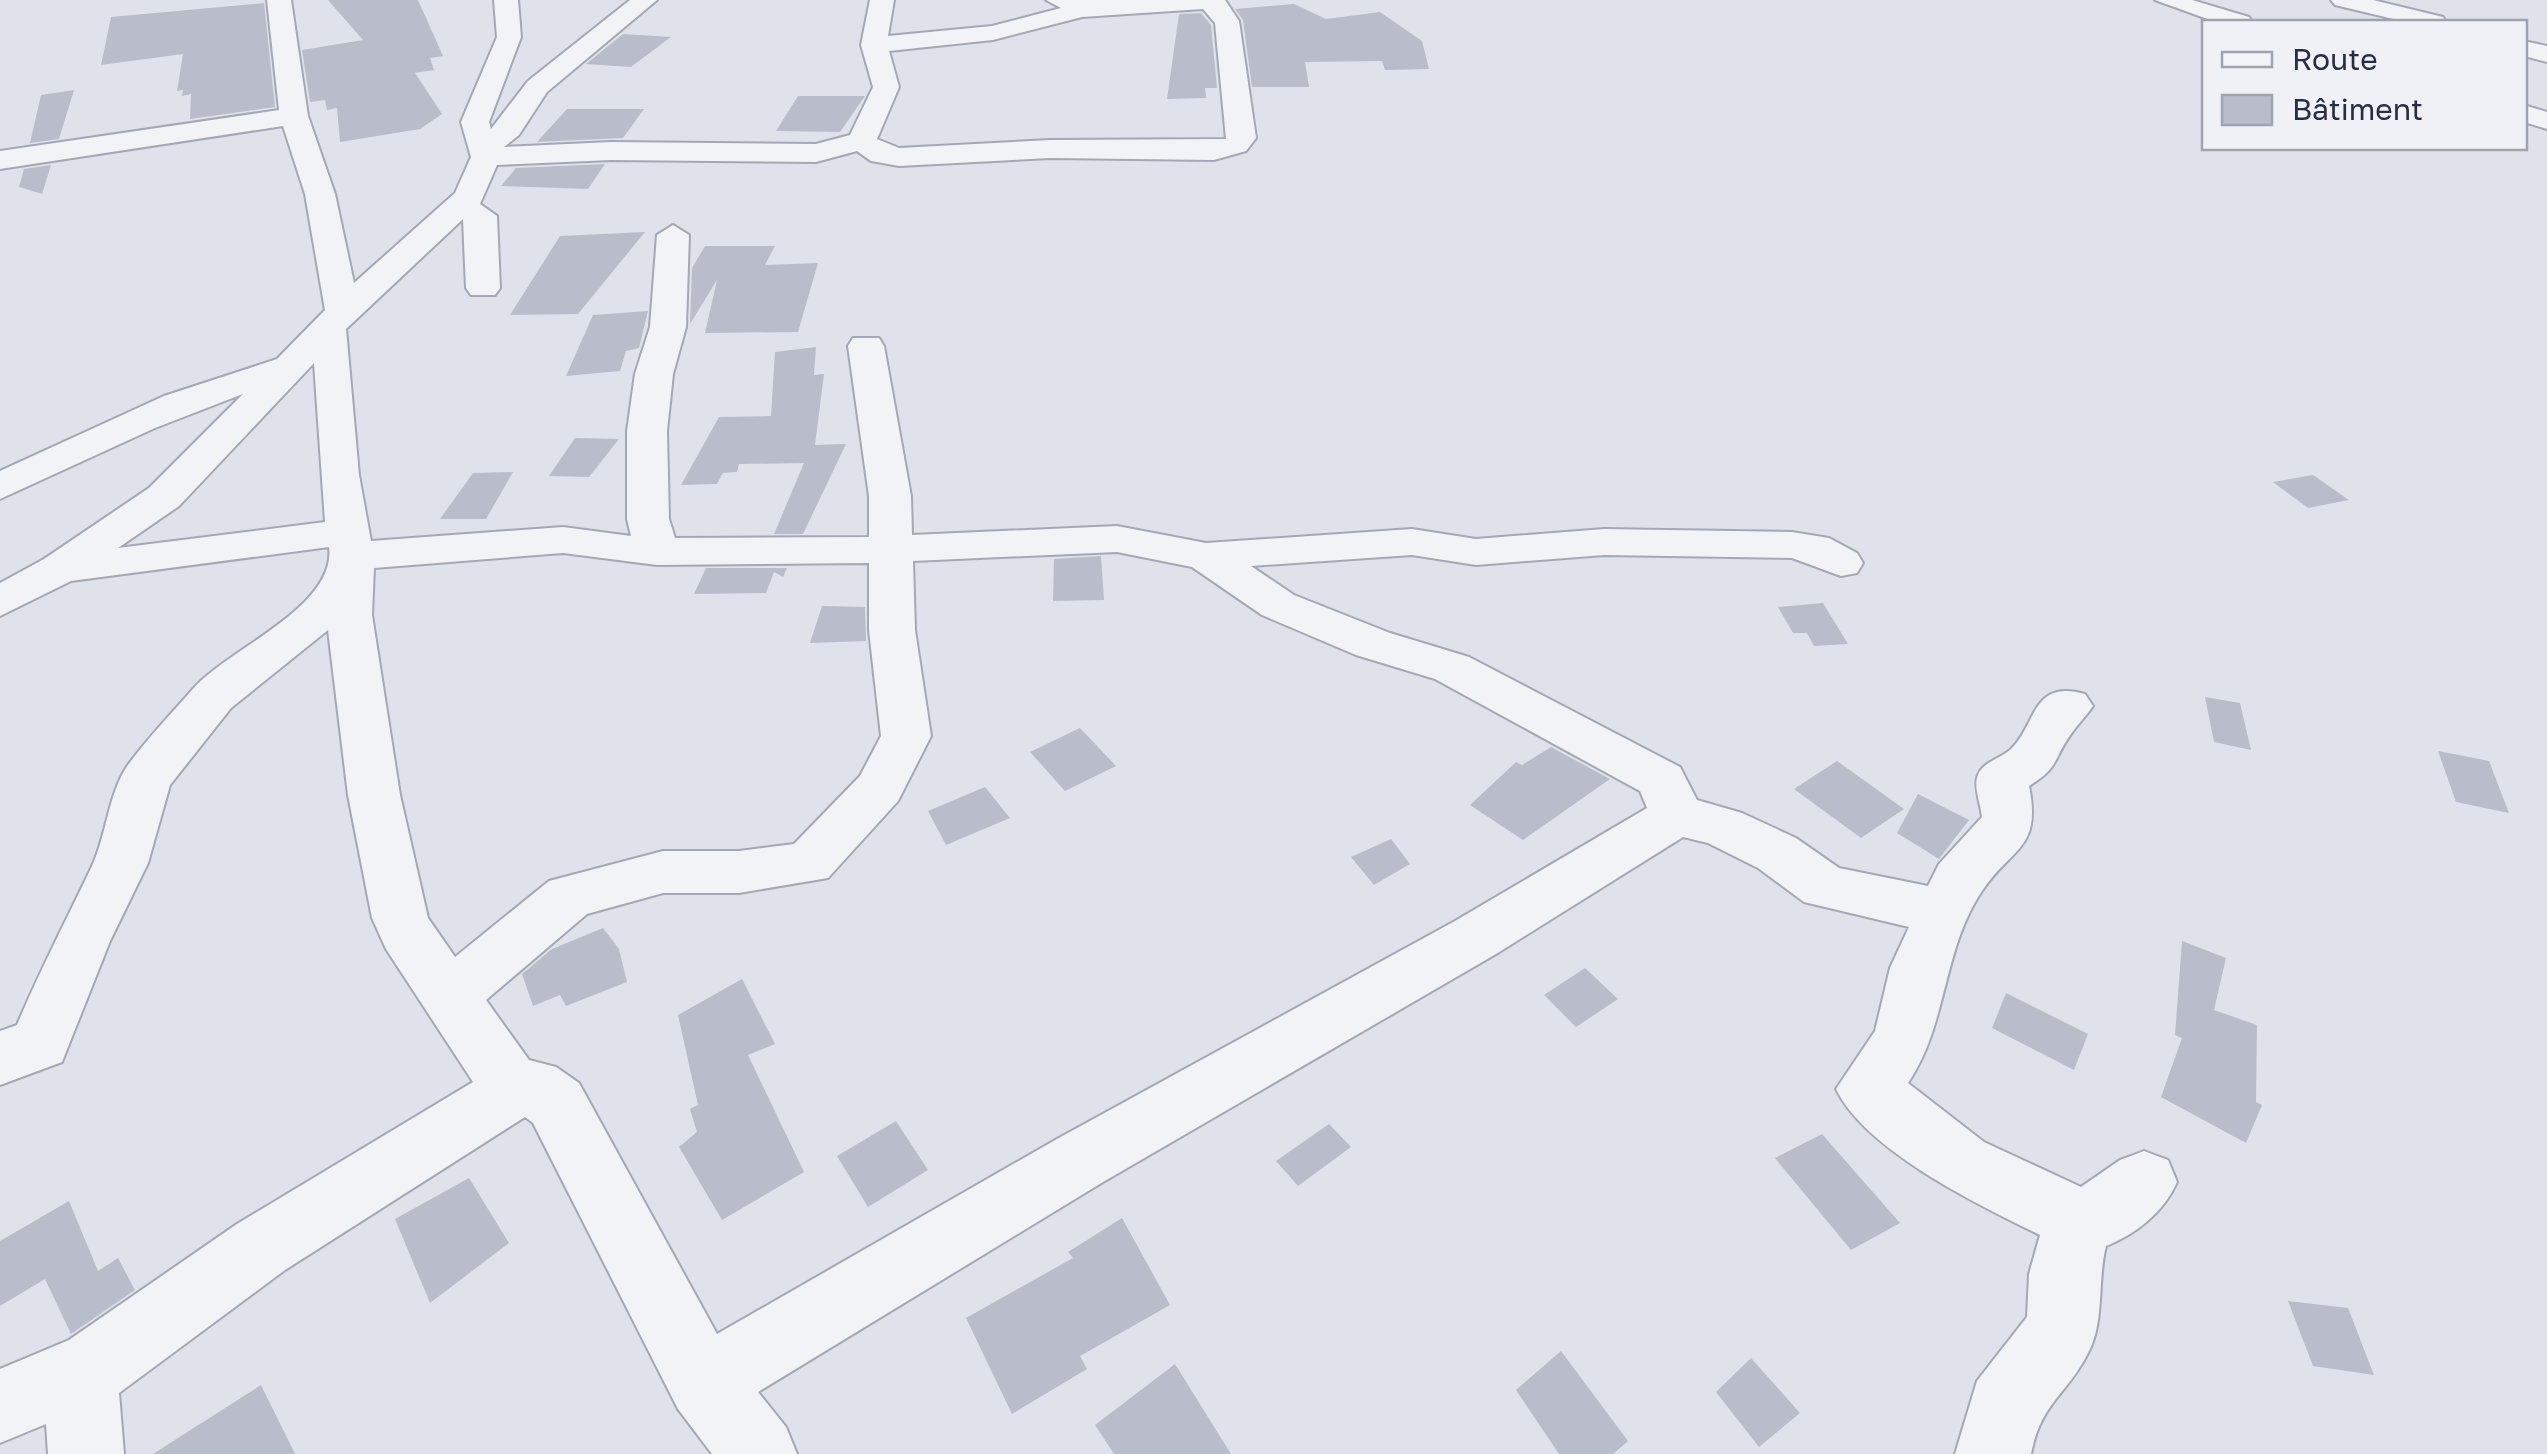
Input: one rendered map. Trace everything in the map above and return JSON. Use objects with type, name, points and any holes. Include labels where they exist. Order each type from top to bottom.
[{"type":"street","points":[[280,0],[294,116],[320,194],[337,322],[339,475],[350,555],[348,615],[374,795],[400,918],[514,1090]]},
{"type":"street","points":[[486,152],[475,122],[509,37],[506,0]]},
{"type":"street","points":[[0,602],[60,569],[164,498],[337,322],[468,197],[486,152],[537,87],[645,0]]},
{"type":"street","points":[[862,142],[886,87],[874,45],[882,0]]},
{"type":"street","points":[[486,152],[816,153],[862,142],[881,155],[900,158],[1050,149],[1214,150],[1236,145],[1242,138],[1227,21],[1216,12],[1213,0],[1069,5],[993,33],[874,45]]},
{"type":"street","points":[[2167,0],[2233,20]]},
{"type":"street","points":[[2343,0],[2426,20]]},
{"type":"street","points":[[0,160],[294,116]]},
{"type":"street","points":[[459,206],[482,216],[483,288]]},
{"type":"street","points":[[657,552],[648,519],[647,431],[654,374],[668,327],[673,235]]},
{"type":"street","points":[[444,1133],[463,1014],[569,898],[662,872],[739,872],[809,863],[880,788],[906,736],[892,630],[890,496],[866,346]]},
{"type":"street","points":[[0,486],[115,428],[222,385],[294,366]]},
{"type":"street","points":[[0,594],[60,569],[564,540],[657,552],[892,549],[1117,539],[1206,556],[1412,542],[1507,551],[1604,542],[1792,545],[1814,548],[1840,563]]},
{"type":"street","points":[[0,1058],[40,1042],[81,941],[121,862],[146,779],[214,696],[319,614],[350,555]]},
{"type":"street","points":[[1206,556],[1278,605],[1373,644],[1452,668],[1662,780],[1676,815]]},
{"type":"street","points":[[2068,706],[2047,729],[2034,758],[2002,779],[2009,817],[1998,839],[1958,879],[1918,968],[1903,1040],[1868,1089],[1962,1163],[2078,1219],[2100,1216],[2144,1182]]},
{"type":"street","points":[[1676,815],[1737,834],[1777,854],[1824,887],[1944,912]]},
{"type":"street","points":[[704,1383],[1136,1128],[1256,1065],[1612,858],[1676,815]]},
{"type":"street","points":[[0,1406],[81,1374],[261,1247],[514,1090],[534,1087],[556,1103],[704,1383],[759,1454]]},
{"type":"street","points":[[1992,1454],[2003,1408],[2062,1330],[2064,1274],[2078,1219]]},
{"type":"street","points":[[81,1374],[86,1454]]},
{"type":"building","points":[[328,0],[418,0],[443,56],[430,58],[434,70],[415,73],[442,114],[420,129],[340,142],[337,108],[327,110],[325,100],[310,102],[302,50],[363,40]]},
{"type":"building","points":[[264,3],[275,107],[190,119],[191,94],[182,96],[183,90],[177,91],[183,54],[101,65],[111,17]]},
{"type":"building","points":[[1294,4],[1326,19],[1380,12],[1422,41],[1429,69],[1385,70],[1382,61],[1305,62],[1309,87],[1252,87],[1243,20],[1235,9]]},
{"type":"building","points":[[1201,13],[1211,25],[1217,88],[1205,88],[1206,98],[1167,99],[1179,14]]},
{"type":"building","points":[[623,34],[671,37],[631,67],[586,64]]},
{"type":"building","points":[[74,90],[59,139],[30,143],[41,95]]},
{"type":"building","points":[[798,96],[865,96],[840,132],[776,131]]},
{"type":"building","points":[[567,109],[644,109],[623,138],[537,142]]},
{"type":"building","points":[[605,164],[588,189],[501,186],[516,168]]},
{"type":"building","points":[[51,165],[42,194],[19,187],[24,169]]},
{"type":"building","points":[[645,232],[578,314],[510,315],[560,236]]},
{"type":"building","points":[[705,246],[775,246],[765,265],[818,263],[798,332],[705,333],[717,280],[690,324],[692,268]]},
{"type":"building","points":[[648,311],[639,348],[626,351],[620,371],[566,376],[593,315]]},
{"type":"building","points":[[816,347],[814,375],[824,374],[815,445],[846,444],[803,534],[774,534],[804,463],[739,464],[737,472],[723,473],[717,484],[681,485],[719,417],[771,416],[775,352]]},
{"type":"building","points":[[575,438],[619,439],[589,477],[549,476]]},
{"type":"building","points":[[513,472],[486,519],[440,519],[473,473]]},
{"type":"building","points":[[2313,475],[2349,500],[2308,508],[2273,482]]},
{"type":"building","points":[[1101,556],[1104,600],[1053,601],[1054,559]]},
{"type":"building","points":[[706,568],[787,568],[783,577],[774,572],[766,593],[694,594]]},
{"type":"building","points":[[1823,603],[1848,644],[1814,646],[1807,633],[1793,633],[1778,607]]},
{"type":"building","points":[[822,606],[865,607],[866,641],[810,643]]},
{"type":"building","points":[[2205,697],[2240,703],[2251,750],[2214,742]]},
{"type":"building","points":[[1080,728],[1116,766],[1065,791],[1030,752]]},
{"type":"building","points":[[1551,747],[1610,779],[1523,840],[1470,805],[1516,762],[1522,765]]},
{"type":"building","points":[[2438,751],[2489,761],[2509,813],[2456,802]]},
{"type":"building","points":[[1837,761],[1904,809],[1861,838],[1794,789]]},
{"type":"building","points":[[985,787],[1010,818],[946,845],[928,811]]},
{"type":"building","points":[[1918,794],[1969,820],[1939,859],[1897,833]]},
{"type":"building","points":[[1391,839],[1410,864],[1374,885],[1351,857]]},
{"type":"building","points":[[603,928],[619,949],[627,982],[566,1006],[560,995],[533,1006],[522,974],[552,949]]},
{"type":"building","points":[[2182,941],[2226,958],[2214,1010],[2257,1025],[2256,1102],[2262,1105],[2246,1143],[2161,1097],[2182,1038],[2175,1035]]},
{"type":"building","points":[[1585,968],[1618,999],[1576,1027],[1544,995]]},
{"type":"building","points":[[742,979],[775,1044],[748,1055],[804,1172],[722,1220],[679,1147],[697,1132],[690,1109],[698,1105],[678,1015]]},
{"type":"building","points":[[2006,993],[2088,1034],[2074,1070],[1992,1028]]},
{"type":"building","points":[[896,1121],[928,1170],[868,1207],[837,1156]]},
{"type":"building","points":[[1329,1124],[1351,1147],[1298,1186],[1276,1161]]},
{"type":"building","points":[[1822,1134],[1900,1223],[1851,1250],[1775,1158]]},
{"type":"building","points":[[469,1178],[509,1243],[430,1303],[395,1219]]},
{"type":"building","points":[[69,1201],[98,1271],[118,1258],[135,1290],[71,1334],[45,1279],[0,1306],[0,1241]]},
{"type":"building","points":[[1122,1218],[1170,1305],[1080,1356],[1087,1369],[1012,1414],[966,1318],[1073,1258],[1068,1252]]},
{"type":"building","points":[[2288,1301],[2348,1308],[2374,1375],[2313,1366]]},
{"type":"building","points":[[1561,1351],[1628,1441],[1613,1454],[1559,1454],[1516,1390]]},
{"type":"building","points":[[1751,1358],[1800,1413],[1759,1447],[1716,1392]]},
{"type":"building","points":[[1175,1364],[1231,1454],[1114,1454],[1095,1425]]},
{"type":"building","points":[[261,1385],[295,1454],[153,1454]]}]
